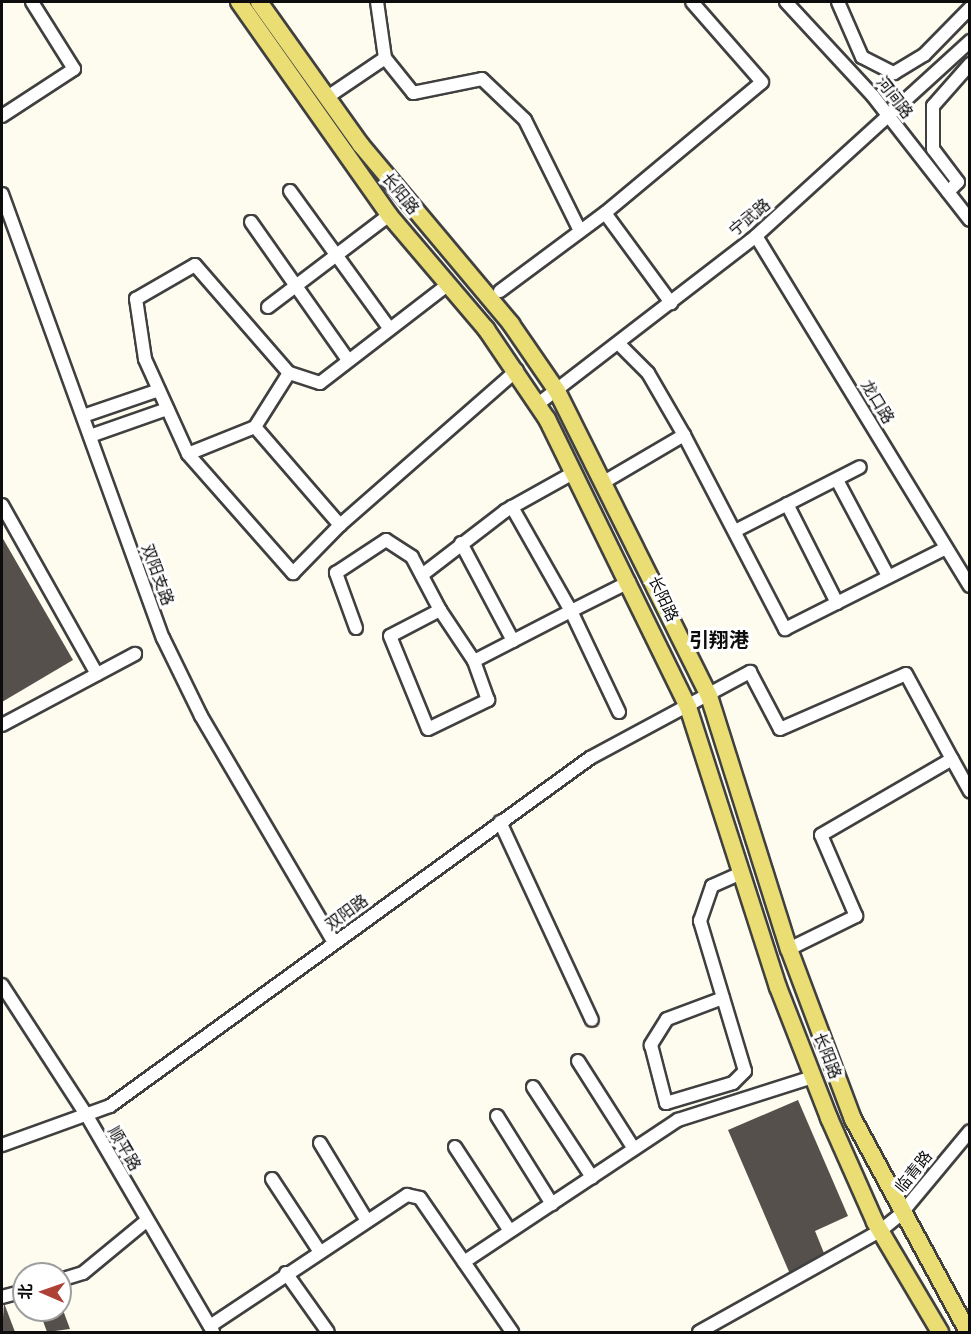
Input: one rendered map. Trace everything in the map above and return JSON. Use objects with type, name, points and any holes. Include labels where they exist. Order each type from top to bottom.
[{"type":"main road","name":"长阳路","points":[[238,2],[389,215],[517,370],[538,404],[629,582],[688,707],[741,873],[813,1077],[880,1231],[940,1332]]},
{"type":"main road","name":"长阳路","points":[[259,2],[400,195],[511,324],[557,391],[709,696],[789,949],[833,1071],[900,1215],[968,1332]]},
{"type":"street","points":[[2,116],[74,69],[32,2]]},
{"type":"street","points":[[377,2],[385,58],[414,93],[482,79],[525,120],[580,231]]},
{"type":"street","points":[[500,291],[605,213],[762,81],[692,2]]},
{"type":"street","name":"河间路","points":[[786,2],[888,118],[969,220]]},
{"type":"street","points":[[838,2],[862,57],[894,73],[924,55],[969,8]]},
{"type":"street","name":"宁武路","points":[[538,404],[619,344],[756,236],[969,46]]},
{"type":"street","points":[[327,98],[385,58]]},
{"type":"street","points":[[948,192],[958,182],[933,149],[933,106],[969,64]]},
{"type":"street","points":[[290,191],[389,328]]},
{"type":"street","name":"双阳支路","points":[[2,194],[176,666],[334,943]]},
{"type":"street","points":[[605,213],[671,303]]},
{"type":"street","points":[[268,307],[389,215]]},
{"type":"street","points":[[251,222],[348,360]]},
{"type":"street","name":"龙口路","points":[[756,236],[969,586]]},
{"type":"street","points":[[446,286],[320,383],[289,373],[195,265],[136,298],[145,359],[188,454],[293,573],[340,525],[517,370]]},
{"type":"street","points":[[619,344],[648,373],[684,435],[785,629],[946,548]]},
{"type":"street","points":[[188,454],[255,427],[289,373]]},
{"type":"street","points":[[82,416],[159,390]]},
{"type":"street","points":[[90,436],[167,408]]},
{"type":"street","points":[[255,427],[340,525]]},
{"type":"street","points":[[604,482],[684,435]]},
{"type":"street","points":[[735,531],[861,467]]},
{"type":"street","points":[[422,575],[461,543],[512,507],[573,473]]},
{"type":"street","points":[[837,480],[888,576]]},
{"type":"street","points":[[787,504],[837,603]]},
{"type":"street","points":[[2,505],[97,674]]},
{"type":"street","points":[[512,507],[572,611],[619,712]]},
{"type":"street","points":[[356,628],[336,573],[386,540],[412,558],[440,610],[474,661],[488,700],[428,729],[390,636],[440,610]]},
{"type":"street","points":[[461,543],[513,641]]},
{"type":"street","points":[[474,661],[629,582]]},
{"type":"street","points":[[2,725],[135,654]]},
{"type":"street","name":"双阳路","points":[[2,1145],[87,1116],[146,1082],[590,758],[750,672],[780,729],[906,674],[952,759]]},
{"type":"street","points":[[789,949],[856,915],[821,835],[952,759],[969,791]]},
{"type":"street","points":[[500,822],[592,1020]]},
{"type":"street","points":[[723,998],[667,1018],[651,1045],[666,1103],[733,1083],[745,1071],[700,921],[712,886],[741,873]]},
{"type":"street","name":"顺平路","points":[[2,985],[87,1116],[212,1329]]},
{"type":"street","points":[[578,1061],[634,1149]]},
{"type":"street","points":[[464,1262],[678,1120],[813,1077]]},
{"type":"street","points":[[533,1087],[592,1177]]},
{"type":"street","points":[[497,1116],[552,1204]]},
{"type":"street","name":"临青路","points":[[699,1332],[880,1231],[900,1215],[969,1131]]},
{"type":"street","points":[[320,1143],[367,1221]]},
{"type":"street","points":[[455,1147],[510,1231]]},
{"type":"street","points":[[272,1179],[320,1251]]},
{"type":"street","points":[[212,1329],[286,1273],[407,1196],[420,1198],[512,1332]]},
{"type":"street","points":[[72,1276],[83,1273],[147,1221]]},
{"type":"street","points":[[286,1273],[328,1332]]},
{"type":"building","points":[[2,537],[73,660],[2,702]]},
{"type":"building","points":[[798,1100],[848,1216],[815,1231],[826,1258],[790,1274],[728,1130]]},
{"type":"building","points":[[4,1303],[15,1332],[2,1332]]},
{"type":"building","points":[[43,1322],[67,1322],[70,1329],[47,1332]]},
{"type":"district","name":"引翔港","points":[[719,640]]}]
